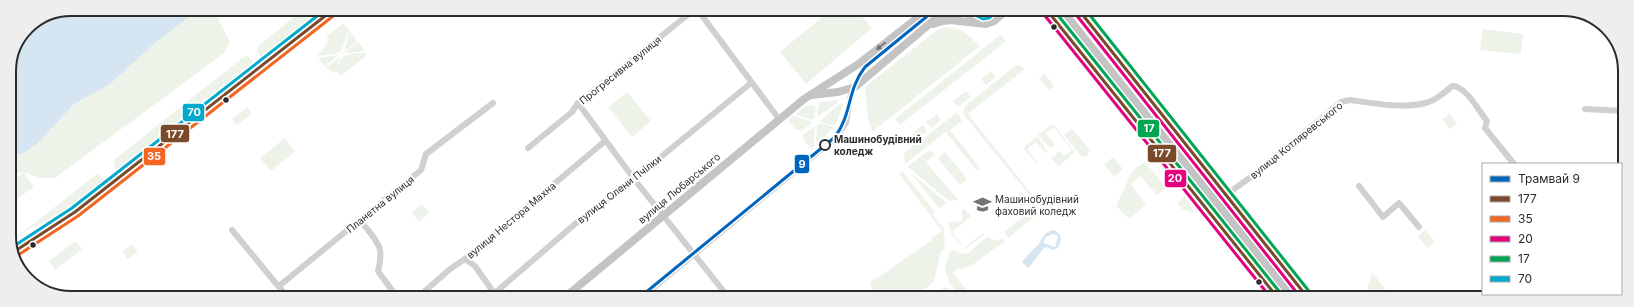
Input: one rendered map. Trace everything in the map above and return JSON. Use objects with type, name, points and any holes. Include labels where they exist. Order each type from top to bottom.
[{"type":"main road","points":[[18,249],[76,212],[325,16]]},
{"type":"main road","name":"вулиця Любарського","points":[[572,291],[808,96],[860,63],[920,16]]},
{"type":"main road","points":[[808,96],[838,92],[852,88],[939,16]]},
{"type":"main road","points":[[970,16],[977,24]]},
{"type":"main road","points":[[926,27],[950,20],[983,25],[990,23],[999,16]]},
{"type":"main road","points":[[1052,16],[1272,291]]},
{"type":"main road","points":[[1067,16],[1287,291]]},
{"type":"main road","points":[[1084,16],[1302,291]]},
{"type":"street","name":"Прогресивна вулиця","points":[[528,148],[572,112],[578,103],[687,16]]},
{"type":"street","points":[[701,16],[779,119]]},
{"type":"street","name":"вулиця Олени Пчілки","points":[[497,291],[575,224],[634,179],[751,83]]},
{"type":"street","name":"вулиця Котляревського","points":[[1226,195],[1252,176],[1341,102],[1350,100],[1412,105],[1426,103],[1439,97],[1452,86],[1462,89],[1487,121],[1485,128],[1513,163]]},
{"type":"street","points":[[649,291],[835,138],[846,123],[852,88]]},
{"type":"street","name":"Планетна вулиця","points":[[279,286],[421,170],[426,154],[493,103]]},
{"type":"street","points":[[578,103],[634,179],[724,291]]},
{"type":"street","points":[[1585,110],[1618,111]]},
{"type":"street","name":"вулиця Нестора Махна","points":[[425,291],[605,141]]},
{"type":"street","points":[[1359,186],[1383,217],[1399,203],[1419,227]]},
{"type":"street","points":[[362,218],[362,224],[377,241],[381,250],[378,271],[393,291]]},
{"type":"street","points":[[232,230],[283,291]]},
{"type":"street","points":[[465,259],[475,266],[490,291]]},
{"type":"shaded area","points":[[190,16],[217,16],[230,43],[224,53],[55,178],[42,178],[26,173],[16,174],[16,155],[24,153],[38,143],[74,104],[110,84],[155,43]]},
{"type":"shaded area","points":[[295,16],[314,16],[261,57],[257,51],[258,46]]},
{"type":"shaded area","points":[[824,16],[862,16],[872,28],[806,84],[780,52]]},
{"type":"shaded area","points":[[343,23],[349,30],[340,51],[337,53],[317,56],[329,40],[326,37]]},
{"type":"shaded area","points":[[946,27],[962,30],[980,46],[872,132],[868,118],[865,87],[937,30]]},
{"type":"shaded area","points":[[1483,29],[1523,34],[1521,54],[1480,50]]},
{"type":"shaded area","points":[[350,32],[357,41],[344,52],[349,33]]},
{"type":"shaded area","points":[[1000,35],[1006,41],[900,125],[895,119]]},
{"type":"shaded area","points":[[358,42],[365,51],[344,53]]},
{"type":"shaded area","points":[[365,53],[367,55],[341,76],[336,71],[335,73],[326,68],[340,57],[337,68],[344,56],[347,54]]},
{"type":"shaded area","points":[[338,55],[325,67],[318,58]]},
{"type":"shaded area","points":[[245,56],[248,56],[254,63],[117,170],[114,166],[114,160]]},
{"type":"shaded area","points":[[1016,65],[1025,69],[968,114],[1032,194],[1030,196],[964,115],[966,105]]},
{"type":"shaded area","points":[[991,71],[996,77],[986,85],[981,79]]},
{"type":"shaded area","points":[[1044,73],[1054,86],[1049,90],[1039,78]]},
{"type":"shaded area","points":[[966,91],[971,97],[958,107],[953,101]]},
{"type":"shaded area","points":[[627,92],[651,121],[632,137],[608,107]]},
{"type":"shaded area","points":[[837,100],[838,102],[825,112],[824,111],[819,117],[817,113],[820,102]]},
{"type":"shaded area","points":[[841,103],[843,105],[835,126],[821,122],[821,120]]},
{"type":"shaded area","points":[[812,105],[816,108],[815,117],[812,120],[796,115],[806,106]]},
{"type":"shaded area","points":[[247,107],[252,113],[237,125],[232,119]]},
{"type":"shaded area","points":[[956,113],[961,117],[960,118],[962,121],[950,130],[980,168],[977,171],[946,132],[905,164],[904,153]]},
{"type":"shaded area","points":[[937,114],[941,120],[931,128],[926,122]]},
{"type":"shaded area","points":[[1450,114],[1457,124],[1449,129],[1442,119]]},
{"type":"shaded area","points":[[793,116],[812,123],[801,131],[795,129],[788,120]]},
{"type":"shaded area","points":[[820,123],[834,127],[822,139],[821,138],[816,142],[817,126]]},
{"type":"shaded area","points":[[923,125],[927,131],[917,140],[912,134]]},
{"type":"shaded area","points":[[1051,125],[1055,126],[1075,152],[1059,166],[1051,158],[1060,151],[1064,156],[1072,150],[1054,127],[1046,133],[1055,145],[1051,148],[1038,135]]},
{"type":"shaded area","points":[[814,126],[814,146],[811,149],[803,139],[803,134]]},
{"type":"shaded area","points":[[1072,129],[1090,150],[1087,153],[1088,155],[1085,157],[1081,156],[1065,136],[1065,134]]},
{"type":"shaded area","points":[[1037,136],[1045,147],[1044,149],[1048,151],[1045,153],[1036,142],[1027,149],[1038,163],[1037,164],[1024,149],[1026,145]]},
{"type":"shaded area","points":[[285,138],[295,152],[271,171],[260,158]]},
{"type":"shaded area","points":[[930,150],[935,154],[926,162],[958,200],[949,201],[908,167]]},
{"type":"shaded area","points":[[945,152],[967,179],[960,185],[938,158]]},
{"type":"shaded area","points":[[1113,157],[1123,169],[1114,177],[1104,165]]},
{"type":"shaded area","points":[[1145,162],[1166,188],[1157,195],[1140,176],[1131,184],[1146,205],[1129,219],[1116,206],[1133,170]]},
{"type":"shaded area","points":[[902,171],[935,212],[932,214],[945,230],[943,231],[945,237],[944,250],[941,251],[934,281],[923,291],[872,291],[870,283],[932,240],[931,238],[942,231],[900,175]]},
{"type":"shaded area","points":[[24,173],[34,187],[16,200],[16,178]]},
{"type":"shaded area","points":[[911,173],[947,203],[940,208],[938,207]]},
{"type":"shaded area","points":[[97,174],[105,180],[78,201],[48,221],[27,230],[16,237],[16,236],[32,225]]},
{"type":"shaded area","points":[[1184,197],[1194,210],[1192,213],[1182,209],[1177,203]]},
{"type":"shaded area","points":[[422,204],[429,213],[419,222],[412,213]]},
{"type":"shaded area","points":[[963,208],[971,216],[952,232],[964,248],[983,233],[984,235],[965,249],[963,248],[951,233],[948,222],[961,221]]},
{"type":"shaded area","points":[[1029,211],[1034,217],[1008,238],[1004,232]]},
{"type":"shaded area","points":[[1425,230],[1435,242],[1428,248],[1418,237]]},
{"type":"shaded area","points":[[987,237],[998,241],[1003,238],[1005,241],[968,268],[967,267],[961,270],[959,268],[953,273],[967,291],[956,291],[951,285],[946,271],[949,255],[954,250],[964,254],[968,253]]},
{"type":"shaded area","points":[[76,241],[82,249],[55,270],[49,261]]},
{"type":"shaded area","points":[[132,244],[138,251],[128,259],[122,252]]},
{"type":"shaded area","points":[[1372,272],[1387,291],[1369,291],[1367,289]]},
{"type":"shaded area","points":[[946,287],[952,291],[939,291]]},
{"type":"water","points":[[71,16],[190,16],[155,43],[110,84],[74,104],[38,143],[24,153],[16,155],[17,60],[25,40],[40,25],[60,17]]},
{"type":"water","points":[[1054,230],[1060,235],[1061,240],[1058,248],[1053,250],[1047,247],[1044,248],[1028,268],[1022,262],[1039,244],[1045,234]],"holes":[[[1052,234],[1057,235],[1058,237],[1055,247],[1043,243],[1046,237]]]},
{"type":"tram line","name":"9","points":[[648,291],[835,137],[844,120],[855,84],[865,67],[927,16]]},
{"type":"transit line","name":"70","points":[[17,244],[72,208],[317,16]]},
{"type":"transit line","name":"177","points":[[18,249],[75,212],[325,16]]},
{"type":"transit line","name":"35","points":[[19,254],[78,216],[333,16]]},
{"type":"transit line","name":"70","points":[[977,16],[983,19],[991,16]]},
{"type":"transit line","name":"20","points":[[1045,16],[1265,291]]},
{"type":"transit line","name":"177","points":[[1052,16],[1272,291]]},
{"type":"transit line","name":"17","points":[[1059,16],[1279,291]]},
{"type":"transit line","name":"20","points":[[1077,16],[1295,291]]},
{"type":"transit line","name":"177","points":[[1084,16],[1302,291]]},
{"type":"transit line","name":"17","points":[[1091,16],[1309,291]]},
{"type":"place","name":"Машинобудівний коледж","points":[[825,145]]},
{"type":"place","name":"Машинобудівний фаховий коледж","points":[[982,205]]}]
